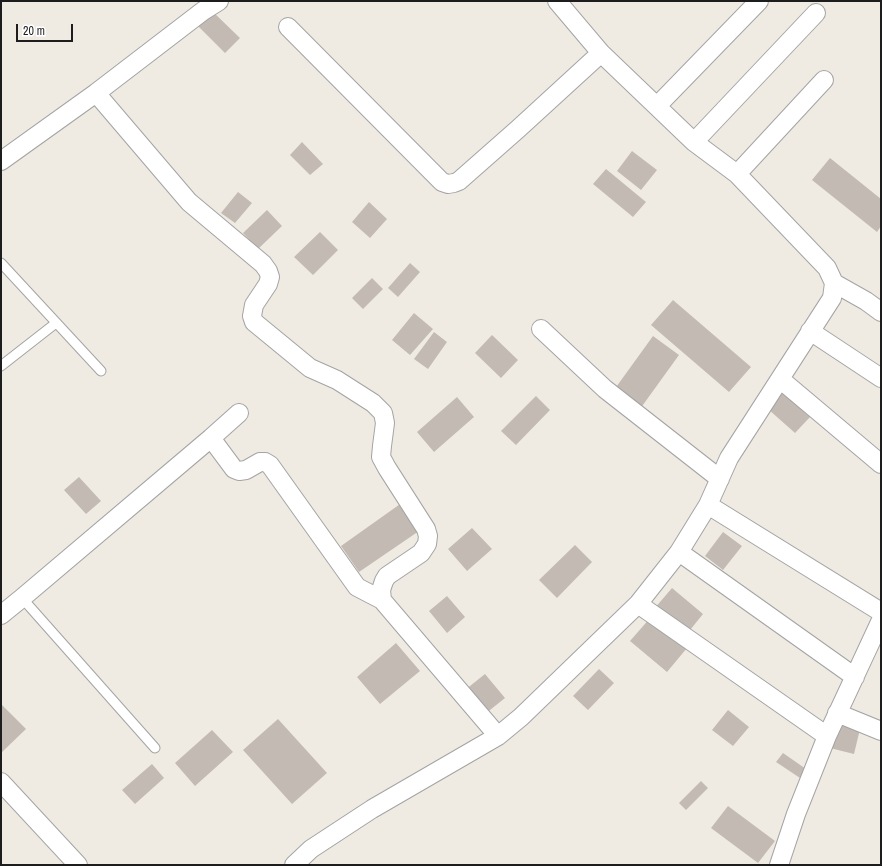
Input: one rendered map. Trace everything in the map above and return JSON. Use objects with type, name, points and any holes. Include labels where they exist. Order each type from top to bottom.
[{"type":"street","points":[[1,160],[96,93],[198,6],[219,1]]},
{"type":"street","points":[[294,865],[311,849],[372,809],[498,736],[521,716],[638,604],[679,552],[708,504],[729,458],[832,298],[834,283],[827,268],[737,174],[694,142],[601,53],[557,1]]},
{"type":"street","points":[[657,106],[759,1]]},
{"type":"street","points":[[694,142],[816,13]]},
{"type":"street","points":[[288,27],[442,182],[448,184],[459,181],[601,53]]},
{"type":"street","points":[[737,174],[824,80]]},
{"type":"street","points":[[96,93],[189,202],[264,264],[270,277],[268,284],[254,305],[252,316],[254,322],[310,368],[337,380],[373,403],[382,413],[385,423],[382,457],[387,468],[426,529],[428,536],[427,544],[421,553],[387,576],[381,590],[382,600]]},
{"type":"street","points":[[834,283],[866,301],[881,312]]},
{"type":"street","points":[[541,329],[605,389],[720,479]]},
{"type":"street","points":[[810,331],[881,378]]},
{"type":"street","points":[[780,379],[881,464]]},
{"type":"street","points":[[1,615],[239,413]]},
{"type":"street","points":[[210,438],[234,469],[239,471],[246,470],[260,462],[265,462],[270,465],[357,587],[382,600],[498,736]]},
{"type":"street","points":[[708,504],[881,612]]},
{"type":"street","points":[[679,552],[855,677]]},
{"type":"street","points":[[638,604],[826,736]]},
{"type":"street","points":[[778,865],[826,736],[881,620]]},
{"type":"street","points":[[837,713],[881,731]]},
{"type":"street","points":[[1,782],[78,865]]},
{"type":"lane","points":[[1,263],[101,371]]},
{"type":"lane","points":[[1,366],[56,322]]},
{"type":"lane","points":[[22,598],[155,748]]},
{"type":"building","points":[[212,11],[240,38],[225,53],[197,25]]},
{"type":"building","points":[[302,142],[323,164],[310,175],[290,155]]},
{"type":"building","points":[[632,151],[657,170],[641,190],[617,171]]},
{"type":"building","points":[[830,158],[881,199],[881,226],[877,232],[812,180]]},
{"type":"building","points":[[606,169],[646,202],[633,217],[593,184]]},
{"type":"building","points":[[238,192],[252,203],[235,223],[221,213]]},
{"type":"building","points":[[369,202],[387,219],[370,238],[352,222]]},
{"type":"building","points":[[267,210],[282,226],[258,249],[243,233]]},
{"type":"building","points":[[320,232],[338,250],[313,275],[294,257]]},
{"type":"building","points":[[410,263],[420,272],[398,297],[388,288]]},
{"type":"building","points":[[372,278],[383,289],[363,309],[352,298]]},
{"type":"building","points":[[673,300],[751,367],[729,392],[651,325]]},
{"type":"building","points":[[414,313],[433,329],[410,355],[392,340]]},
{"type":"building","points":[[434,332],[447,342],[428,369],[414,359]]},
{"type":"building","points":[[492,335],[518,360],[501,378],[475,353]]},
{"type":"building","points":[[653,336],[679,355],[640,409],[614,390]]},
{"type":"building","points":[[783,393],[810,417],[795,433],[768,409]]},
{"type":"building","points":[[536,396],[550,410],[516,445],[501,431]]},
{"type":"building","points":[[457,397],[474,417],[434,452],[417,432]]},
{"type":"building","points":[[79,477],[101,501],[86,514],[64,490]]},
{"type":"building","points":[[403,502],[422,529],[359,572],[341,546]]},
{"type":"building","points":[[472,528],[492,549],[467,571],[448,549]]},
{"type":"building","points":[[723,532],[742,546],[723,570],[705,556]]},
{"type":"building","points":[[575,545],[592,562],[557,598],[539,580]]},
{"type":"building","points":[[672,588],[703,614],[686,635],[654,609]]},
{"type":"building","points":[[447,596],[465,617],[447,633],[429,611]]},
{"type":"building","points":[[651,617],[687,648],[667,672],[630,641]]},
{"type":"building","points":[[396,643],[420,671],[380,704],[357,677]]},
{"type":"building","points":[[599,669],[614,683],[588,710],[573,696]]},
{"type":"building","points":[[485,674],[505,698],[485,714],[465,690]]},
{"type":"building","points":[[1,704],[26,729],[1,753]]},
{"type":"building","points":[[728,710],[749,727],[733,746],[712,730]]},
{"type":"building","points":[[278,719],[327,773],[292,804],[243,750]]},
{"type":"building","points":[[836,723],[860,729],[854,754],[830,748]]},
{"type":"building","points":[[212,730],[233,752],[195,786],[175,763]]},
{"type":"building","points":[[783,753],[806,769],[800,778],[776,762]]},
{"type":"building","points":[[152,764],[164,778],[135,804],[122,790]]},
{"type":"building","points":[[701,781],[708,788],[686,810],[679,803]]},
{"type":"building","points":[[728,806],[775,841],[758,863],[711,828]]}]
